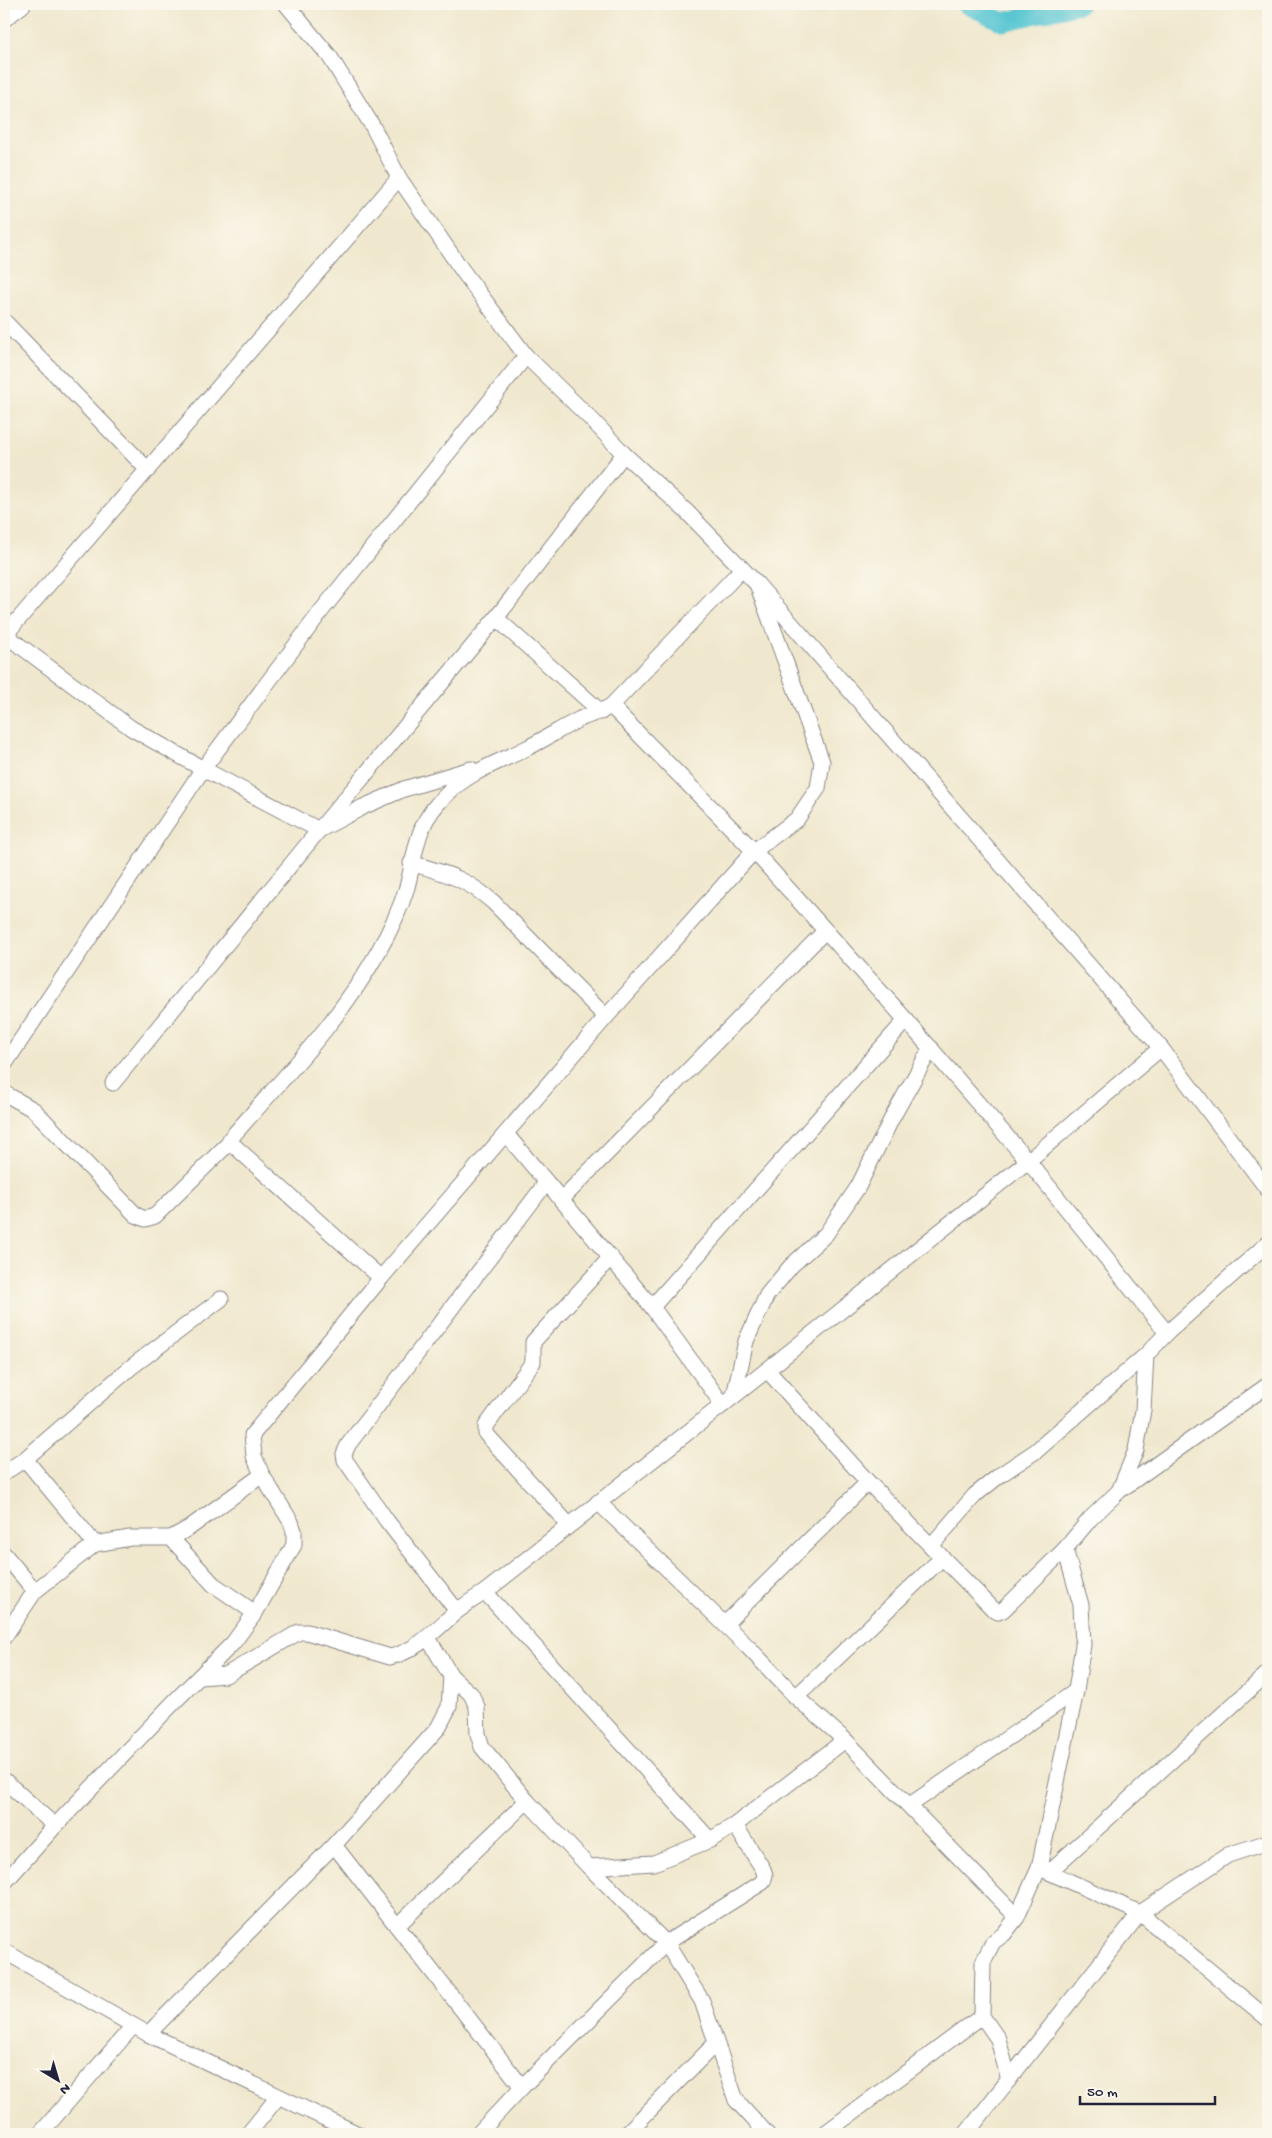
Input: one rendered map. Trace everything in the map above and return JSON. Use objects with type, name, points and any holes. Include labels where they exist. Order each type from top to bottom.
[{"type":"street","points":[[4,17],[21,4]]},
{"type":"street","points":[[286,4],[330,57],[373,127],[399,178],[462,270],[526,356],[624,454],[687,512],[757,584],[1161,1048],[1268,1190]]},
{"type":"street","points":[[319,830],[203,769],[118,720],[4,635],[399,178]]},
{"type":"street","points":[[4,321],[148,470]]},
{"type":"street","points":[[4,1065],[203,769],[322,610],[526,356]]},
{"type":"street","points":[[113,1083],[319,830],[496,618],[624,454]]},
{"type":"street","points":[[319,830],[362,807],[404,790],[491,763],[527,748],[581,719],[606,709],[742,569]]},
{"type":"street","points":[[4,1884],[55,1826],[233,1643],[255,1613],[294,1545],[294,1531],[291,1522],[262,1475],[254,1456],[252,1436],[381,1278],[606,1017],[754,851],[797,820],[818,788],[822,762],[757,584]]},
{"type":"street","points":[[496,618],[606,709],[754,851],[906,1020],[1028,1161],[1167,1332]]},
{"type":"street","points":[[4,1093],[34,1110],[136,1215],[145,1219],[155,1216],[230,1142],[230,1138],[334,1020],[358,987],[394,922],[407,885],[417,838],[433,808],[460,782],[491,763]]},
{"type":"street","points":[[411,864],[457,877],[476,888],[493,902],[606,1017]]},
{"type":"street","points":[[561,1200],[825,931]]},
{"type":"street","points":[[652,1307],[906,1020]]},
{"type":"street","points":[[728,1400],[746,1340],[766,1295],[791,1266],[826,1234],[858,1187],[892,1118],[930,1048]]},
{"type":"street","points":[[200,1677],[226,1674],[299,1632],[306,1632],[390,1657],[403,1654],[428,1638],[457,1611],[485,1592],[767,1370],[1028,1161],[1161,1048]]},
{"type":"street","points":[[506,1134],[611,1257],[728,1400]]},
{"type":"street","points":[[230,1142],[381,1278]]},
{"type":"street","points":[[457,1611],[387,1521],[345,1460],[344,1454],[348,1445],[546,1183]]},
{"type":"street","points":[[931,1546],[975,1495],[1000,1475],[1036,1451],[1146,1355],[1167,1332],[1268,1243]]},
{"type":"street","points":[[569,1524],[486,1434],[486,1426],[533,1362],[533,1342],[611,1257]]},
{"type":"street","points":[[4,1473],[25,1459],[130,1368],[221,1299]]},
{"type":"street","points":[[1119,1491],[1136,1450],[1143,1410],[1146,1355]]},
{"type":"street","points":[[767,1370],[868,1482],[998,1612],[1003,1610],[1065,1549],[1090,1519],[1119,1491],[1268,1385]]},
{"type":"street","points":[[25,1459],[95,1544]]},
{"type":"street","points":[[4,1637],[35,1591],[95,1544],[130,1538],[171,1538],[189,1528],[262,1475]]},
{"type":"street","points":[[725,1624],[868,1482]]},
{"type":"street","points":[[598,1502],[725,1624],[796,1697],[845,1740],[1017,1917]]},
{"type":"street","points":[[171,1538],[213,1584],[255,1613]]},
{"type":"street","points":[[1045,1869],[1083,1645],[1081,1605],[1065,1549]]},
{"type":"street","points":[[4,1554],[35,1591]]},
{"type":"street","points":[[796,1697],[942,1558]]},
{"type":"street","points":[[485,1592],[710,1840]]},
{"type":"street","points":[[428,1638],[451,1676],[471,1694],[477,1707],[478,1734],[482,1747],[527,1801],[589,1867],[666,1943],[702,2001],[715,2044],[736,2100],[767,2134]]},
{"type":"street","points":[[1009,2080],[998,2039],[982,2016],[983,1962],[993,1942],[1004,1934],[1017,1917],[1045,1869],[1268,1673]]},
{"type":"street","points":[[148,2034],[334,1845],[438,1728],[450,1706],[451,1676]]},
{"type":"street","points":[[910,1805],[1076,1691]]},
{"type":"street","points":[[589,1867],[654,1863],[710,1840],[735,1826],[845,1740]]},
{"type":"street","points":[[4,1780],[55,1826]]},
{"type":"street","points":[[396,1926],[527,1801]]},
{"type":"street","points":[[478,2134],[522,2087],[666,1943],[763,1882],[765,1875],[763,1869],[735,1826]]},
{"type":"street","points":[[966,2134],[1140,1913],[1228,1855],[1268,1842]]},
{"type":"street","points":[[334,1845],[522,2087]]},
{"type":"street","points":[[1045,1869],[1140,1913],[1268,2019]]},
{"type":"street","points":[[4,1951],[148,2034],[358,2134]]},
{"type":"street","points":[[824,2134],[982,2016]]},
{"type":"street","points":[[40,2134],[133,2026]]},
{"type":"street","points":[[626,2134],[715,2044]]},
{"type":"street","points":[[248,2134],[278,2097]]},
{"type":"waterway","points":[[966,4],[1003,22],[1079,4]]}]
